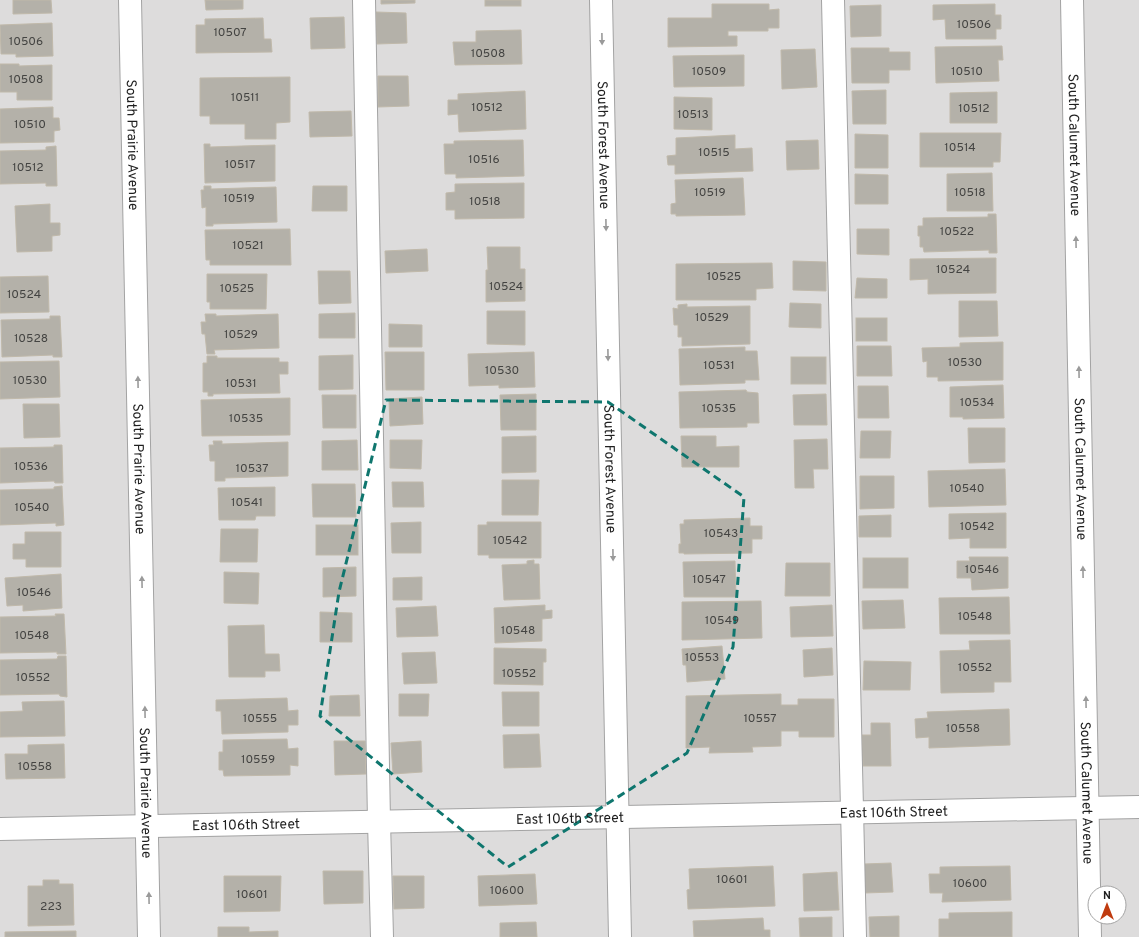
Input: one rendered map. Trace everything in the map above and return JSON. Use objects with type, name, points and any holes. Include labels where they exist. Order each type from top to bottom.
[{"type":"street","name":"South Prairie Avenue","points":[[130,0],[150,937]]},
{"type":"street","points":[[364,0],[382,937]]},
{"type":"street","name":"South Forest Avenue","points":[[601,0],[620,937]]},
{"type":"street","points":[[833,0],[855,937]]},
{"type":"street","name":"South Calumet Avenue","points":[[1072,0],[1090,937]]},
{"type":"street","name":"East 106th Street","points":[[0,829],[1139,807]]},
{"type":"highlighted area","points":[[386,400],[608,402],[744,497],[733,647],[687,753],[508,867],[320,716],[339,592]]},
{"type":"shaded area","points":[[0,0],[1139,0],[1139,937],[0,937]]},
{"type":"building","points":[[13,0],[51,0],[52,13],[13,14]]},
{"type":"building","points":[[205,0],[243,0],[243,9],[206,10]]},
{"type":"building","points":[[381,0],[415,0],[415,3],[381,4]]},
{"type":"building","points":[[485,0],[521,0],[521,6],[485,6]]},
{"type":"building","points":[[712,4],[769,4],[769,10],[779,9],[779,28],[768,28],[768,31],[728,31],[728,36],[737,36],[737,46],[668,47],[668,18],[712,18]]},
{"type":"building","points":[[995,4],[995,15],[1001,15],[1001,29],[996,29],[996,39],[946,39],[945,19],[933,20],[933,5]]},
{"type":"building","points":[[881,5],[881,36],[851,37],[850,6]]},
{"type":"building","points":[[376,12],[406,13],[407,43],[377,44]]},
{"type":"building","points":[[344,17],[345,48],[311,49],[310,18]]},
{"type":"building","points":[[263,18],[264,39],[271,39],[272,52],[196,53],[196,25],[205,25],[205,19]]},
{"type":"building","points":[[52,23],[53,56],[16,57],[16,54],[1,54],[0,25]]},
{"type":"building","points":[[521,30],[522,64],[455,65],[453,42],[476,42],[476,31]]},
{"type":"building","points":[[1002,46],[1003,60],[998,60],[999,81],[936,83],[935,47]]},
{"type":"building","points":[[851,48],[889,48],[889,52],[910,52],[910,70],[889,70],[889,83],[852,83]]},
{"type":"building","points":[[815,49],[817,87],[782,89],[781,50]]},
{"type":"building","points":[[744,55],[744,86],[674,87],[673,56]]},
{"type":"building","points":[[0,64],[19,64],[19,66],[52,65],[52,100],[17,100],[17,92],[0,92]]},
{"type":"building","points":[[378,76],[408,76],[409,106],[378,107]]},
{"type":"building","points":[[290,77],[290,122],[276,123],[276,139],[245,139],[245,124],[210,124],[210,116],[200,116],[200,78]]},
{"type":"building","points":[[886,90],[886,124],[853,124],[852,91]]},
{"type":"building","points":[[525,91],[526,129],[459,132],[458,114],[448,115],[448,100],[458,100],[458,94]]},
{"type":"building","points":[[997,92],[997,123],[950,123],[950,93]]},
{"type":"building","points":[[674,97],[712,98],[712,130],[674,129]]},
{"type":"building","points":[[53,107],[53,118],[59,118],[60,130],[54,131],[54,142],[0,143],[0,109]]},
{"type":"building","points":[[351,111],[352,136],[310,137],[309,112]]},
{"type":"building","points":[[920,133],[1001,133],[1000,162],[993,162],[993,167],[920,167]]},
{"type":"building","points":[[855,134],[888,135],[888,168],[855,168]]},
{"type":"building","points":[[735,135],[735,149],[752,148],[753,171],[675,174],[675,165],[668,165],[667,156],[676,155],[676,138]]},
{"type":"building","points":[[523,140],[524,176],[456,178],[456,174],[445,174],[444,144],[454,144],[454,141]]},
{"type":"building","points":[[818,140],[819,169],[787,170],[786,141]]},
{"type":"building","points":[[204,144],[210,144],[210,147],[275,145],[275,181],[205,183]]},
{"type":"building","points":[[56,146],[57,186],[46,186],[46,183],[0,184],[0,151],[46,150],[46,147]]},
{"type":"building","points":[[992,173],[993,211],[947,211],[947,174]]},
{"type":"building","points":[[855,174],[888,175],[888,204],[855,204]]},
{"type":"building","points":[[743,178],[745,215],[676,216],[676,214],[671,214],[671,204],[676,203],[675,180]]},
{"type":"building","points":[[524,183],[524,218],[455,219],[455,210],[446,210],[446,193],[455,192],[455,184]]},
{"type":"building","points":[[204,186],[211,186],[211,189],[276,187],[277,222],[213,224],[213,226],[206,226],[206,207],[202,208],[201,190],[204,190]]},
{"type":"building","points":[[313,186],[347,186],[347,211],[312,211]]},
{"type":"building","points":[[50,204],[50,223],[60,223],[60,235],[52,236],[52,251],[17,252],[15,206]]},
{"type":"building","points":[[988,214],[996,214],[997,253],[989,253],[989,250],[924,252],[923,247],[920,247],[918,226],[923,226],[923,218],[988,217]]},
{"type":"building","points":[[290,229],[291,265],[210,265],[210,260],[206,260],[205,230]]},
{"type":"building","points":[[857,229],[889,229],[889,255],[857,254]]},
{"type":"building","points":[[487,247],[520,247],[520,269],[525,269],[525,301],[486,302],[486,270],[488,270]]},
{"type":"building","points":[[427,249],[428,271],[386,273],[385,251]]},
{"type":"building","points":[[996,258],[996,293],[928,294],[928,279],[910,280],[910,259]]},
{"type":"building","points":[[793,261],[826,262],[826,291],[793,290]]},
{"type":"building","points":[[772,263],[773,288],[756,289],[756,300],[676,300],[676,264]]},
{"type":"building","points":[[318,271],[350,271],[351,303],[319,304]]},
{"type":"building","points":[[207,274],[267,274],[266,309],[210,309],[210,302],[207,302]]},
{"type":"building","points":[[48,276],[49,312],[0,313],[0,277]]},
{"type":"building","points":[[857,278],[887,279],[887,298],[855,298]]},
{"type":"building","points":[[959,301],[997,301],[998,336],[959,337]]},
{"type":"building","points":[[790,303],[821,304],[821,328],[789,327]]},
{"type":"building","points":[[687,304],[687,307],[750,306],[750,344],[682,346],[682,337],[678,337],[678,325],[674,325],[673,308],[678,309],[678,305]]},
{"type":"building","points":[[487,311],[525,311],[525,345],[487,344]]},
{"type":"building","points":[[355,313],[355,338],[319,338],[319,314]]},
{"type":"building","points":[[205,314],[216,314],[216,316],[278,314],[279,348],[214,350],[215,354],[207,354],[205,334],[202,334],[201,322],[206,322]]},
{"type":"building","points":[[50,316],[60,316],[62,357],[53,357],[53,355],[2,357],[1,320],[50,319]]},
{"type":"building","points":[[856,318],[887,318],[887,341],[856,341]]},
{"type":"building","points":[[389,324],[422,325],[422,347],[389,347]]},
{"type":"building","points":[[1003,342],[1003,380],[938,381],[938,377],[927,377],[927,361],[923,362],[922,348],[960,347],[960,343]]},
{"type":"building","points":[[857,346],[891,346],[892,376],[857,376]]},
{"type":"building","points":[[745,347],[745,351],[757,351],[759,380],[745,380],[745,383],[680,385],[679,349]]},
{"type":"building","points":[[385,352],[424,352],[424,390],[386,390]]},
{"type":"building","points":[[534,352],[535,387],[499,388],[499,385],[469,386],[468,354]]},
{"type":"building","points":[[353,355],[353,389],[319,390],[319,356]]},
{"type":"building","points":[[207,356],[217,356],[217,358],[279,358],[279,362],[288,362],[288,374],[279,374],[280,393],[213,394],[213,396],[208,396],[208,392],[203,392],[203,363],[207,363]]},
{"type":"building","points":[[791,357],[826,357],[826,384],[791,384]]},
{"type":"building","points":[[59,361],[60,397],[0,399],[0,362]]},
{"type":"building","points":[[1003,385],[1004,418],[963,419],[963,417],[950,417],[950,387]]},
{"type":"building","points":[[858,386],[888,386],[889,418],[858,418]]},
{"type":"building","points":[[746,390],[747,392],[758,393],[759,423],[747,423],[747,427],[680,428],[679,392]]},
{"type":"building","points":[[536,394],[536,430],[501,430],[500,395]]},
{"type":"building","points":[[826,394],[827,425],[794,425],[793,395]]},
{"type":"building","points":[[322,395],[356,395],[356,428],[323,428]]},
{"type":"building","points":[[422,397],[423,424],[390,426],[389,399]]},
{"type":"building","points":[[290,398],[290,435],[202,436],[201,400]]},
{"type":"building","points":[[23,404],[59,404],[60,437],[24,438]]},
{"type":"building","points":[[968,428],[1005,428],[1005,462],[969,463]]},
{"type":"building","points":[[861,431],[891,431],[890,458],[860,458]]},
{"type":"building","points":[[536,436],[536,472],[502,473],[502,437]]},
{"type":"building","points":[[681,436],[716,436],[716,447],[739,446],[739,467],[682,467]]},
{"type":"building","points":[[827,439],[828,469],[813,469],[814,488],[795,488],[794,440]]},
{"type":"building","points":[[357,440],[358,470],[322,470],[322,441]]},
{"type":"building","points":[[390,440],[422,440],[421,469],[390,468]]},
{"type":"building","points":[[213,441],[222,441],[222,444],[288,442],[288,476],[225,478],[225,481],[215,481],[215,461],[210,461],[209,445],[214,445]]},
{"type":"building","points":[[54,445],[62,445],[63,483],[55,483],[54,481],[0,483],[0,448],[54,447]]},
{"type":"building","points":[[1005,469],[1006,505],[929,507],[928,471]]},
{"type":"building","points":[[860,476],[894,476],[894,508],[860,509]]},
{"type":"building","points":[[502,480],[539,480],[538,515],[502,515]]},
{"type":"building","points":[[392,482],[423,482],[424,507],[393,507]]},
{"type":"building","points":[[312,484],[355,484],[356,517],[313,517]]},
{"type":"building","points":[[62,486],[64,525],[56,526],[56,523],[0,525],[0,490],[54,489],[54,487]]},
{"type":"building","points":[[275,487],[275,516],[256,516],[255,520],[219,520],[218,488]]},
{"type":"building","points":[[1006,513],[1006,548],[970,548],[970,538],[949,539],[949,514]]},
{"type":"building","points":[[891,515],[891,537],[859,537],[859,516]]},
{"type":"building","points":[[750,518],[750,526],[762,526],[762,539],[752,539],[752,553],[679,553],[679,544],[681,544],[680,524],[684,524],[684,520]]},
{"type":"building","points":[[421,522],[421,553],[392,553],[391,523]]},
{"type":"building","points":[[487,522],[541,522],[541,558],[489,558],[489,555],[478,555],[478,525],[487,525]]},
{"type":"building","points":[[316,525],[358,525],[358,555],[316,555]]},
{"type":"building","points":[[221,529],[258,529],[257,562],[220,562]]},
{"type":"building","points":[[25,532],[61,532],[61,567],[26,567],[26,559],[13,559],[13,544],[25,544]]},
{"type":"building","points":[[969,557],[1008,557],[1008,588],[972,590],[971,578],[957,578],[957,561],[970,561]]},
{"type":"building","points":[[863,558],[908,558],[908,588],[863,588]]},
{"type":"building","points":[[534,560],[534,564],[539,564],[540,599],[504,600],[502,565],[527,564],[527,561]]},
{"type":"building","points":[[735,561],[736,597],[684,597],[683,562]]},
{"type":"building","points":[[786,563],[830,563],[830,596],[785,596]]},
{"type":"building","points":[[356,567],[356,596],[323,597],[323,568]]},
{"type":"building","points":[[224,572],[259,573],[258,604],[224,603]]},
{"type":"building","points":[[61,574],[62,608],[23,611],[23,605],[7,606],[5,578]]},
{"type":"building","points":[[422,577],[422,600],[393,600],[393,578]]},
{"type":"building","points":[[1009,597],[1010,634],[940,634],[939,598]]},
{"type":"building","points":[[903,600],[905,628],[863,629],[862,601]]},
{"type":"building","points":[[761,601],[762,638],[682,640],[682,602]]},
{"type":"building","points":[[545,605],[545,611],[552,610],[552,618],[542,619],[542,641],[495,643],[494,608]]},
{"type":"building","points":[[832,605],[833,636],[791,637],[790,607]]},
{"type":"building","points":[[436,606],[438,636],[397,637],[396,608]]},
{"type":"building","points":[[320,612],[352,613],[352,642],[320,642]]},
{"type":"building","points":[[55,614],[64,614],[66,654],[57,654],[57,652],[0,653],[0,617],[56,616]]},
{"type":"building","points":[[264,625],[265,654],[279,654],[280,671],[265,671],[265,677],[229,677],[228,626]]},
{"type":"building","points":[[1010,640],[1011,682],[994,682],[994,692],[941,693],[940,651],[970,650],[969,641]]},
{"type":"building","points":[[722,646],[725,679],[687,682],[686,665],[683,665],[682,649]]},
{"type":"building","points":[[494,648],[546,649],[546,662],[543,662],[543,685],[494,684]]},
{"type":"building","points":[[832,648],[833,675],[804,677],[803,650]]},
{"type":"building","points":[[435,652],[437,683],[404,684],[402,653]]},
{"type":"building","points":[[58,656],[66,656],[67,697],[60,696],[59,694],[0,695],[0,660],[57,659]]},
{"type":"building","points":[[864,661],[911,662],[910,690],[863,690]]},
{"type":"building","points":[[502,692],[539,692],[539,726],[503,726]]},
{"type":"building","points":[[399,694],[429,694],[428,716],[399,716]]},
{"type":"building","points":[[781,694],[781,705],[798,705],[798,699],[834,699],[834,737],[799,737],[799,731],[781,731],[781,746],[752,747],[753,752],[709,753],[710,747],[686,748],[686,696]]},
{"type":"building","points":[[359,695],[360,716],[329,716],[330,696]]},
{"type":"building","points":[[287,698],[288,711],[298,710],[298,725],[288,725],[288,732],[222,734],[221,711],[216,711],[216,700]]},
{"type":"building","points":[[64,701],[65,736],[0,737],[0,712],[23,711],[22,702]]},
{"type":"building","points":[[1009,709],[1010,745],[929,748],[929,737],[916,738],[915,719],[928,718],[927,712]]},
{"type":"building","points":[[871,723],[890,723],[891,766],[863,766],[862,735],[871,735]]},
{"type":"building","points":[[539,734],[541,767],[504,768],[503,735]]},
{"type":"building","points":[[287,739],[288,749],[298,748],[298,766],[290,765],[290,775],[224,776],[223,770],[219,770],[219,752],[223,752],[223,740]]},
{"type":"building","points":[[334,741],[365,741],[366,774],[335,775]]},
{"type":"building","points":[[421,741],[422,772],[393,774],[391,743]]},
{"type":"building","points":[[64,744],[65,778],[6,779],[5,754],[28,754],[28,745]]},
{"type":"building","points":[[891,863],[893,892],[865,893],[864,864]]},
{"type":"building","points":[[773,866],[775,906],[688,909],[687,890],[690,889],[689,869]]},
{"type":"building","points":[[1010,866],[1011,900],[942,902],[943,893],[930,893],[929,874],[940,874],[940,867]]},
{"type":"building","points":[[323,871],[363,871],[363,903],[324,904]]},
{"type":"building","points":[[837,872],[839,910],[804,911],[803,874]]},
{"type":"building","points":[[535,874],[537,904],[479,906],[478,876]]},
{"type":"building","points":[[224,876],[281,876],[280,911],[224,912]]},
{"type":"building","points":[[393,876],[424,876],[424,908],[394,909]]},
{"type":"building","points":[[43,880],[59,880],[59,884],[73,884],[74,925],[28,926],[28,886],[43,886]]},
{"type":"building","points":[[1012,912],[1012,937],[939,937],[939,919],[949,919],[949,913]]},
{"type":"building","points":[[899,916],[899,937],[870,937],[869,917]]},
{"type":"building","points":[[832,917],[832,937],[800,937],[799,918]]},
{"type":"building","points":[[763,918],[764,930],[770,930],[770,937],[694,937],[693,921]]},
{"type":"building","points":[[536,922],[537,937],[500,937],[500,923]]},
{"type":"building","points":[[218,927],[249,927],[249,932],[278,931],[278,937],[218,937]]},
{"type":"building","points":[[76,931],[76,937],[5,937],[5,932]]}]
